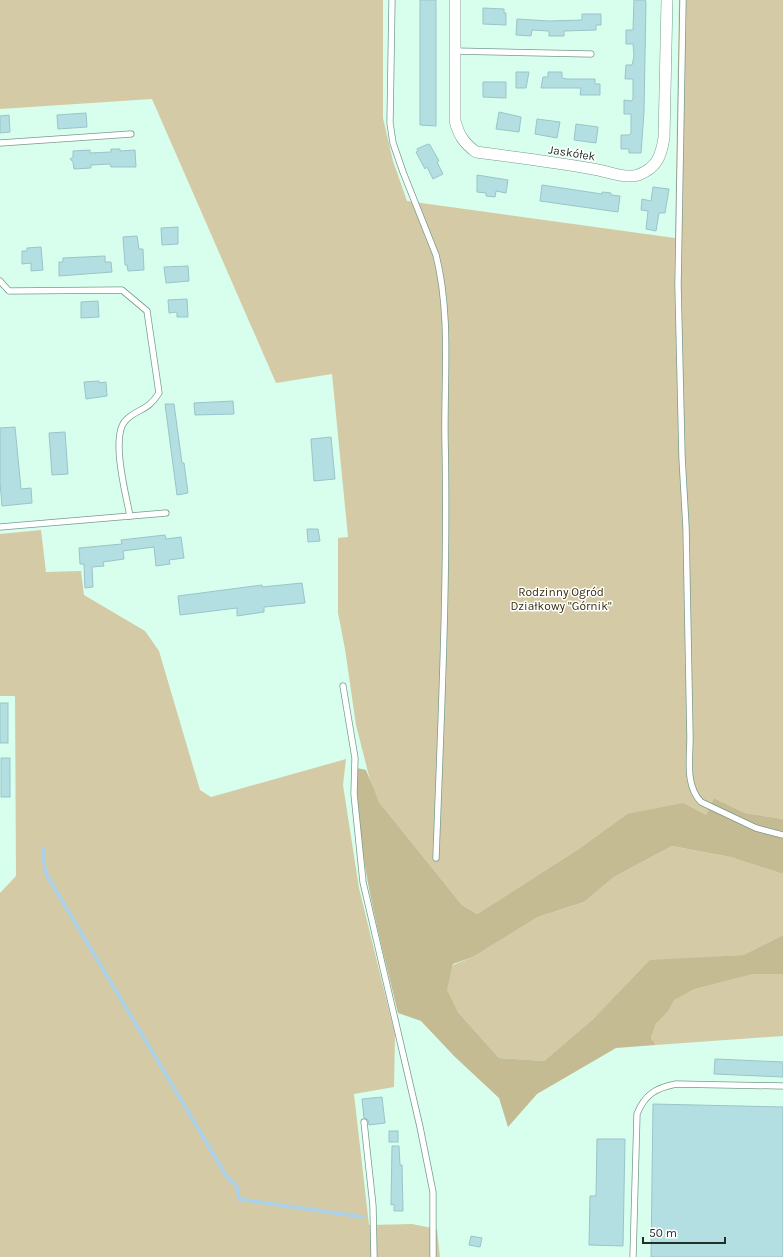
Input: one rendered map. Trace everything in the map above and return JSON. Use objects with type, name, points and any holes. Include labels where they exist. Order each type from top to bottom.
[{"type":"street","name":"Jaskółek","points":[[455,0],[455,121],[458,134],[465,144],[476,152],[594,169],[628,176],[638,175],[652,167],[661,156],[664,138],[666,0]]},
{"type":"lane","points":[[392,0],[390,119],[393,143],[436,255],[441,274],[445,311],[446,469],[443,646],[436,858]]},
{"type":"lane","points":[[683,0],[678,286],[682,465],[686,530],[690,738],[689,772],[696,796],[701,802],[756,828],[783,835]]},
{"type":"lane","points":[[456,51],[591,54]]},
{"type":"lane","points":[[0,143],[131,134]]},
{"type":"lane","points":[[0,281],[10,291],[122,290],[146,311],[159,393],[153,403],[127,418],[122,424],[118,439],[130,516]]},
{"type":"lane","points":[[0,527],[166,513]]},
{"type":"lane","points":[[343,686],[355,758],[354,794],[363,882],[420,1127],[433,1192],[433,1257]]},
{"type":"lane","points":[[633,1257],[637,1114],[640,1104],[647,1096],[660,1087],[676,1084],[783,1086]]},
{"type":"lane","points":[[364,1122],[373,1206],[374,1257]]},
{"type":"green space","name":"Rodzinny Ogród Działkowy \"Górnik\"","points":[[0,0],[383,0],[383,118],[393,161],[407,201],[675,238],[679,0],[783,0],[783,819],[745,813],[714,798],[706,815],[627,814],[577,850],[477,914],[462,905],[379,802],[372,788],[356,725],[338,613],[338,538],[348,537],[332,374],[276,383],[152,99],[0,109]]},
{"type":"green space","points":[[41,530],[46,572],[81,571],[84,595],[145,631],[159,651],[200,790],[211,797],[346,759],[343,785],[359,888],[395,1035],[394,1087],[354,1094],[369,1225],[412,1224],[437,1229],[440,1257],[0,1257],[0,893],[16,876],[15,696],[0,696],[0,534]]},
{"type":"green space","points":[[672,846],[730,857],[783,874],[783,935],[743,955],[650,961],[593,1019],[544,1061],[499,1058],[458,1012],[446,990],[453,965],[473,957],[538,917],[584,902],[614,877]]},
{"type":"green space","points":[[754,974],[783,974],[783,1036],[656,1045],[651,1038],[656,1024],[667,1013],[673,1000],[695,989]]},
{"type":"shaded area","points":[[357,768],[366,770],[379,802],[462,905],[477,914],[577,850],[627,814],[683,803],[706,815],[714,798],[745,813],[783,819],[783,874],[730,857],[672,846],[614,877],[584,902],[538,917],[473,957],[453,964],[447,990],[458,1012],[499,1058],[544,1061],[593,1019],[650,960],[743,955],[783,935],[783,974],[754,974],[695,989],[674,1000],[667,1013],[656,1024],[651,1038],[656,1045],[616,1048],[537,1094],[508,1127],[499,1098],[454,1056],[421,1021],[398,1013],[376,922],[364,860],[357,799]]},
{"type":"building","points":[[420,0],[436,0],[436,126],[420,125]]},
{"type":"building","points":[[634,0],[645,0],[646,2],[644,112],[641,153],[629,153],[629,149],[621,149],[621,135],[629,135],[631,133],[631,114],[624,114],[624,100],[631,101],[633,99],[633,79],[625,79],[626,65],[632,65],[634,56],[633,44],[626,44],[626,30],[633,30]]},
{"type":"building","points":[[483,8],[504,9],[504,13],[506,13],[506,25],[483,24]]},
{"type":"building","points":[[582,14],[601,14],[601,25],[596,25],[596,30],[564,31],[564,36],[549,36],[549,31],[532,30],[531,36],[516,35],[517,19],[549,21],[582,20]]},
{"type":"building","points":[[516,72],[529,72],[526,88],[516,88]]},
{"type":"building","points":[[548,72],[562,72],[562,78],[567,79],[595,79],[595,84],[600,84],[600,95],[580,95],[581,88],[541,88],[543,77],[548,77]]},
{"type":"building","points":[[483,82],[506,82],[506,98],[483,97]]},
{"type":"building","points":[[499,112],[521,117],[519,132],[496,129]]},
{"type":"building","points":[[86,113],[87,127],[58,129],[57,115]]},
{"type":"building","points":[[9,115],[10,132],[0,133],[0,116]]},
{"type":"building","points":[[537,119],[560,122],[557,138],[535,134]]},
{"type":"building","points":[[576,124],[598,127],[596,143],[574,140]]},
{"type":"building","points":[[428,144],[439,161],[437,162],[443,174],[433,179],[427,167],[425,169],[416,152],[418,151],[417,149]]},
{"type":"building","points":[[111,149],[120,149],[120,151],[135,150],[136,167],[111,167],[110,164],[91,165],[91,168],[74,169],[73,162],[70,159],[73,157],[73,151],[90,150],[90,153],[111,152]]},
{"type":"building","points":[[477,175],[508,180],[506,193],[496,191],[495,197],[486,196],[486,193],[477,192]]},
{"type":"building","points":[[542,185],[602,194],[602,192],[611,193],[611,195],[620,196],[618,212],[540,201]]},
{"type":"building","points":[[653,187],[669,189],[665,213],[659,213],[656,231],[646,229],[648,211],[641,210],[642,199],[651,201]]},
{"type":"building","points":[[178,227],[178,244],[162,245],[161,228]]},
{"type":"building","points":[[137,236],[139,249],[143,249],[144,270],[128,271],[127,265],[125,265],[123,237]]},
{"type":"building","points":[[41,247],[43,270],[31,271],[31,263],[22,264],[22,251],[27,251],[27,248]]},
{"type":"building","points":[[105,256],[105,262],[111,262],[112,272],[59,276],[59,262],[63,262],[63,258]]},
{"type":"building","points":[[188,266],[189,281],[166,283],[164,267]]},
{"type":"building","points":[[187,299],[188,317],[177,317],[177,312],[169,313],[168,300]]},
{"type":"building","points":[[98,301],[99,317],[81,318],[81,302]]},
{"type":"building","points":[[99,381],[99,383],[106,382],[107,396],[86,399],[84,382]]},
{"type":"building","points":[[233,401],[234,414],[195,415],[194,403]]},
{"type":"building","points":[[165,404],[174,404],[182,463],[184,463],[188,493],[177,495]]},
{"type":"building","points":[[15,427],[21,489],[31,488],[32,503],[2,506],[0,482],[0,428]]},
{"type":"building","points":[[65,432],[68,474],[52,475],[49,433]]},
{"type":"building","points":[[331,437],[335,479],[314,481],[311,439]]},
{"type":"building","points":[[307,529],[318,529],[320,541],[308,542]]},
{"type":"building","points":[[165,535],[166,539],[181,537],[184,558],[169,560],[170,564],[156,566],[154,547],[123,551],[124,559],[103,562],[104,566],[92,567],[93,587],[85,588],[84,564],[80,564],[79,548],[122,544],[121,540]]},
{"type":"building","points":[[302,583],[305,603],[264,607],[264,612],[237,616],[237,608],[180,615],[178,596],[262,585],[262,587]]},
{"type":"building","points":[[0,703],[8,703],[8,743],[0,743]]},
{"type":"building","points":[[1,758],[10,758],[10,797],[1,797]]},
{"type":"building","points":[[715,1059],[783,1062],[783,1077],[714,1074]]},
{"type":"building","points":[[382,1097],[385,1123],[369,1125],[368,1120],[364,1118],[362,1099]]},
{"type":"building","points":[[653,1104],[783,1107],[783,1257],[651,1257]]},
{"type":"building","points":[[389,1131],[398,1131],[398,1142],[389,1142]]},
{"type":"building","points":[[597,1139],[625,1139],[623,1246],[589,1245],[590,1196],[596,1196]]},
{"type":"building","points":[[392,1146],[399,1146],[400,1165],[402,1165],[403,1211],[394,1211],[394,1204],[391,1205]]},
{"type":"building","points":[[471,1236],[482,1238],[480,1247],[469,1245]]},
{"type":"waterway","points":[[43,848],[45,872],[227,1177],[237,1186],[239,1199],[363,1217]]}]
